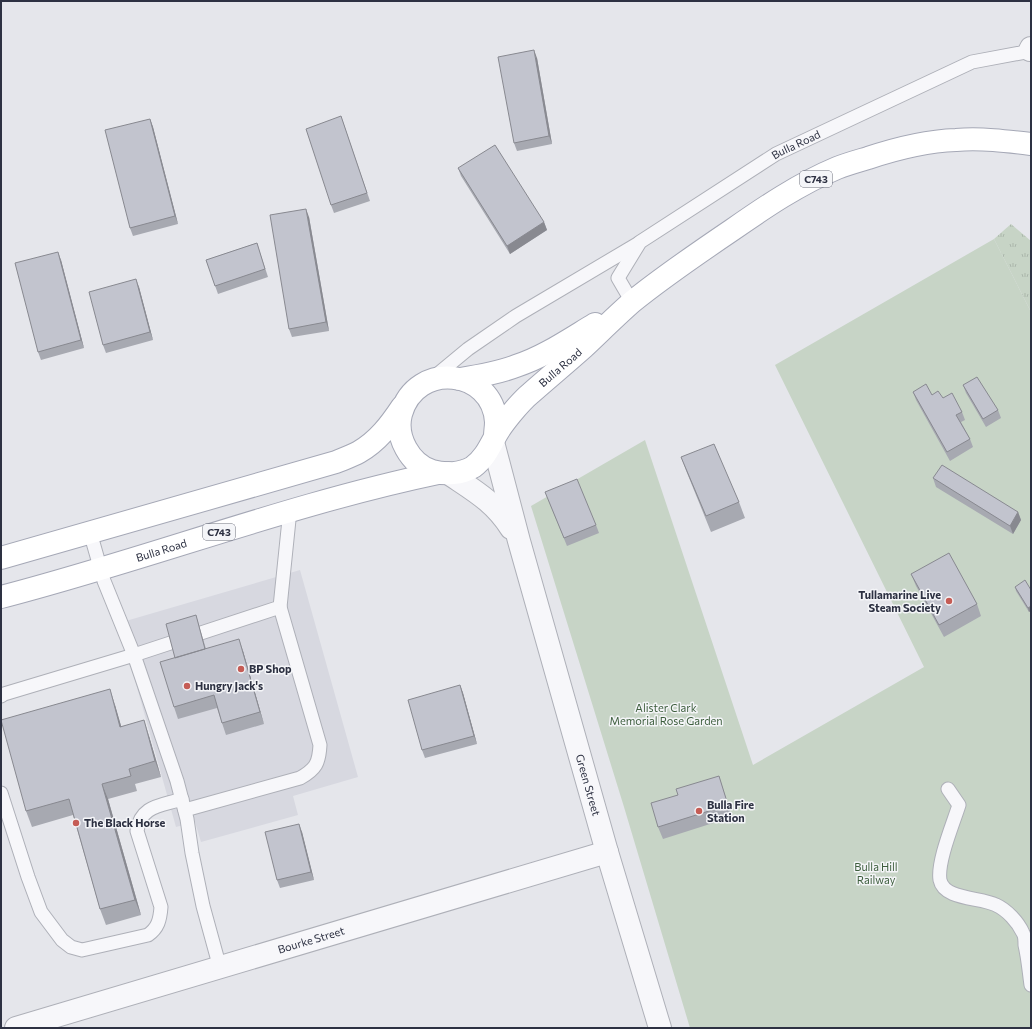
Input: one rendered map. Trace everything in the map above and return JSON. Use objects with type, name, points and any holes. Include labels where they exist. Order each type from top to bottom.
[{"type":"main road","name":"Bulla Road","points":[[460,379],[488,375],[518,366],[553,349],[632,302],[777,198],[838,168],[899,148],[955,140],[1009,141],[1031,144]]},
{"type":"main road","name":"Bulla Road","points":[[494,439],[514,410],[529,395],[632,302]]},
{"type":"main road","name":"C743","points":[[1,558],[336,462],[359,453],[388,428],[406,402],[416,390],[428,381],[444,377],[460,379],[474,385],[485,394],[492,407],[496,422],[494,439],[485,456],[472,467],[457,473],[443,473],[426,469],[414,460],[404,447],[400,432],[400,417],[406,402]]},
{"type":"main road","name":"Bulla Road","points":[[1,597],[101,570],[290,510],[362,490],[443,473]]},
{"type":"street","name":"Green Street","points":[[494,439],[519,541],[607,852],[660,1028]]},
{"type":"street","name":"Green Street","points":[[443,473],[483,496],[495,506],[506,519],[519,541]]},
{"type":"street","name":"Bourke Street","points":[[16,1028],[607,852]]},
{"type":"lane","name":"Bulla Road","points":[[632,302],[618,278],[640,242],[776,154],[972,62],[1031,50]]},
{"type":"lane","points":[[428,381],[468,349],[516,316],[640,242]]},
{"type":"lane","points":[[1,793],[41,912],[62,940],[71,947],[82,950],[148,935],[155,930],[160,920],[161,907],[138,831],[139,823],[143,815],[149,810],[300,778],[311,772],[318,763],[320,756],[320,745],[280,607],[290,510]]},
{"type":"lane","points":[[90,532],[104,581],[134,655],[183,804],[203,906],[220,968]]},
{"type":"lane","points":[[1,696],[134,655],[280,607]]},
{"type":"lane","points":[[948,789],[959,806],[942,859],[940,881],[946,889],[953,893],[973,899],[984,900],[996,905],[1004,910],[1014,920],[1024,934],[1031,985]]},
{"type":"shaded area","points":[[300,570],[358,777],[293,796],[298,815],[201,842],[195,822],[176,827],[119,623]]},
{"type":"green space","points":[[1011,224],[1031,241],[1031,312],[994,239]]},
{"type":"green space","name":"Bulla Hill Railway","points":[[994,239],[1031,312],[1031,1028],[690,1028],[624,807],[531,506],[645,440],[753,765],[924,667],[775,365]]},
{"type":"building","points":[[534,50],[549,136],[514,143],[498,57]]},
{"type":"building","points":[[341,116],[367,193],[331,205],[306,129]]},
{"type":"building","points":[[150,119],[175,216],[130,228],[105,130]]},
{"type":"building","points":[[495,145],[544,222],[507,246],[458,168]]},
{"type":"building","points":[[306,209],[326,322],[289,329],[270,215]]},
{"type":"building","points":[[257,243],[265,269],[215,286],[206,260]]},
{"type":"building","points":[[58,252],[81,340],[38,352],[15,263]]},
{"type":"building","points":[[136,279],[150,332],[103,345],[89,292]]},
{"type":"building","points":[[977,377],[998,410],[983,419],[963,385]]},
{"type":"building","points":[[926,384],[932,395],[938,391],[943,398],[952,393],[962,412],[956,415],[970,439],[947,452],[913,392]]},
{"type":"building","points":[[714,444],[739,502],[706,516],[681,457]]},
{"type":"building","points":[[942,465],[1018,512],[1010,526],[933,478]]},
{"type":"building","points":[[577,479],[596,525],[564,538],[545,492]]},
{"type":"building","name":"Tullamarine Live Steam Society","points":[[949,553],[977,604],[939,625],[911,574]]},
{"type":"building","points":[[1025,580],[1031,590],[1031,606],[1028,608],[1015,587]]},
{"type":"building","points":[[196,615],[205,649],[175,658],[166,624]]},
{"type":"building","points":[[239,639],[260,712],[222,723],[214,695],[174,707],[160,662]]},
{"type":"building","points":[[460,685],[474,736],[422,750],[408,700]]},
{"type":"building","points":[[110,689],[120,727],[144,720],[155,761],[129,769],[131,776],[102,784],[135,900],[100,909],[69,799],[26,811],[1,720]]},
{"type":"building","points":[[719,776],[728,805],[658,827],[651,803],[678,795],[676,789]]},
{"type":"building","points":[[299,824],[311,872],[277,880],[265,832]]},
{"type":"place","name":"Tullamarine Live Steam Society","points":[[949,601]]},
{"type":"place","name":"BP Shop","points":[[241,669]]},
{"type":"place","name":"Hungry Jack's","points":[[187,686]]},
{"type":"place","name":"Bulla Fire Station","points":[[699,811]]},
{"type":"place","name":"The Black Horse","points":[[76,823]]},
{"type":"park label","name":"Alister Clark Memorial Rose Garden","points":[[666,714]]}]
